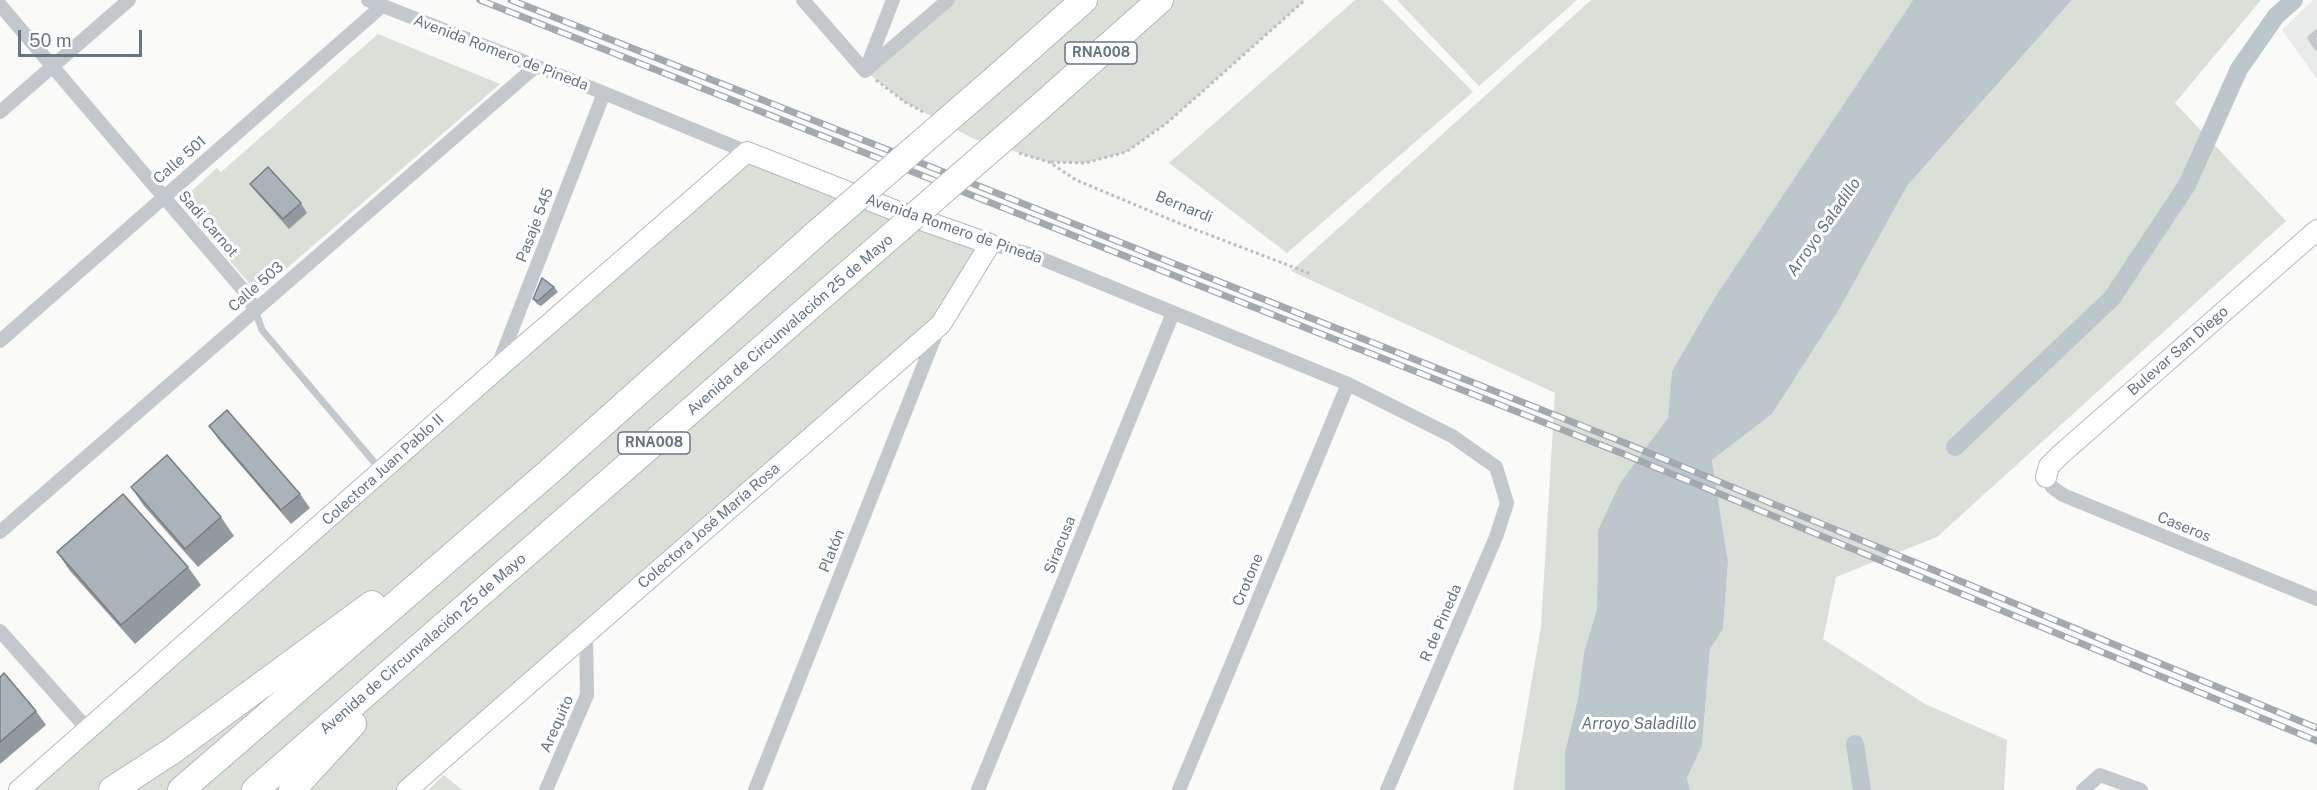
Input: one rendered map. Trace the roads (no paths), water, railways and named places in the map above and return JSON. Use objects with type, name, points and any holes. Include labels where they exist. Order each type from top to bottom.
[{"type":"highway","name":"RNA008","points":[[181,790],[550,471],[818,232],[1084,0]]},
{"type":"highway","name":"Avenida de Circunvalación 25 de Mayo","points":[[255,790],[1160,0]]},
{"type":"highway","name":"RNA008","points":[[112,790],[172,751],[291,665],[550,471]]},
{"type":"highway","points":[[292,790],[441,629]]},
{"type":"main road","name":"Avenida Romero de Pineda","points":[[747,152],[900,212],[990,244]]},
{"type":"main road","name":"Colectora Juan Pablo II","points":[[20,790],[496,369],[747,152]]},
{"type":"main road","name":"Bulevar San Diego","points":[[2046,477],[2049,466],[2060,455],[2317,230]]},
{"type":"main road","name":"Colectora José María Rosa","points":[[408,790],[941,324],[990,244]]},
{"type":"street","points":[[0,112],[129,0]]},
{"type":"street","name":"Avenida Romero de Pineda","points":[[368,0],[747,152]]},
{"type":"street","points":[[803,0],[865,71]]},
{"type":"street","points":[[865,71],[893,0]]},
{"type":"street","points":[[865,71],[948,0]]},
{"type":"street","name":"Sadi Carnot","points":[[0,5],[245,292],[255,310]]},
{"type":"street","name":"Calle 501","points":[[0,340],[382,6]]},
{"type":"street","name":"Calle 503","points":[[0,532],[535,67]]},
{"type":"street","name":"Pasaje 545","points":[[496,369],[604,93]]},
{"type":"street","name":"Avenida Romero de Pineda","points":[[990,244],[1030,254],[1348,384],[1452,436],[1496,467]]},
{"type":"street","name":"Siracusa","points":[[978,790],[1173,313]]},
{"type":"street","name":"Platón","points":[[754,790],[941,324]]},
{"type":"street","name":"Crotone","points":[[1179,790],[1348,384]]},
{"type":"street","name":"R de Pineda","points":[[1387,790],[1496,537],[1507,503],[1496,467]]},
{"type":"street","name":"Caseros","points":[[2046,477],[2052,487],[2063,495],[2315,595]]},
{"type":"street","points":[[0,631],[88,731]]},
{"type":"street","name":"Arequito","points":[[546,790],[587,695],[586,632]]},
{"type":"street","points":[[2083,790],[2100,775],[2141,790]]},
{"type":"lane","points":[[2314,36],[2317,47]]},
{"type":"lane","name":"Sadi Carnot","points":[[255,310],[262,330],[382,471]]},
{"type":"water","name":"Arroyo Saladillo","points":[[1913,0],[2072,0],[1907,186],[1840,308],[1772,414],[1712,460],[1728,562],[1723,629],[1710,649],[1702,746],[1687,778],[1690,790],[1565,790],[1565,752],[1578,698],[1584,652],[1597,609],[1598,530],[1620,483],[1668,418],[1672,371],[1715,297]]},
{"type":"waterway","points":[[1955,447],[2112,298],[2187,185],[2239,69],[2276,16],[2294,0]]},
{"type":"waterway","points":[[1855,744],[1862,790]]},
{"type":"railway","points":[[480,0],[1621,453],[2317,741]]},
{"type":"railway","points":[[511,0],[1625,443],[2317,728]]}]
